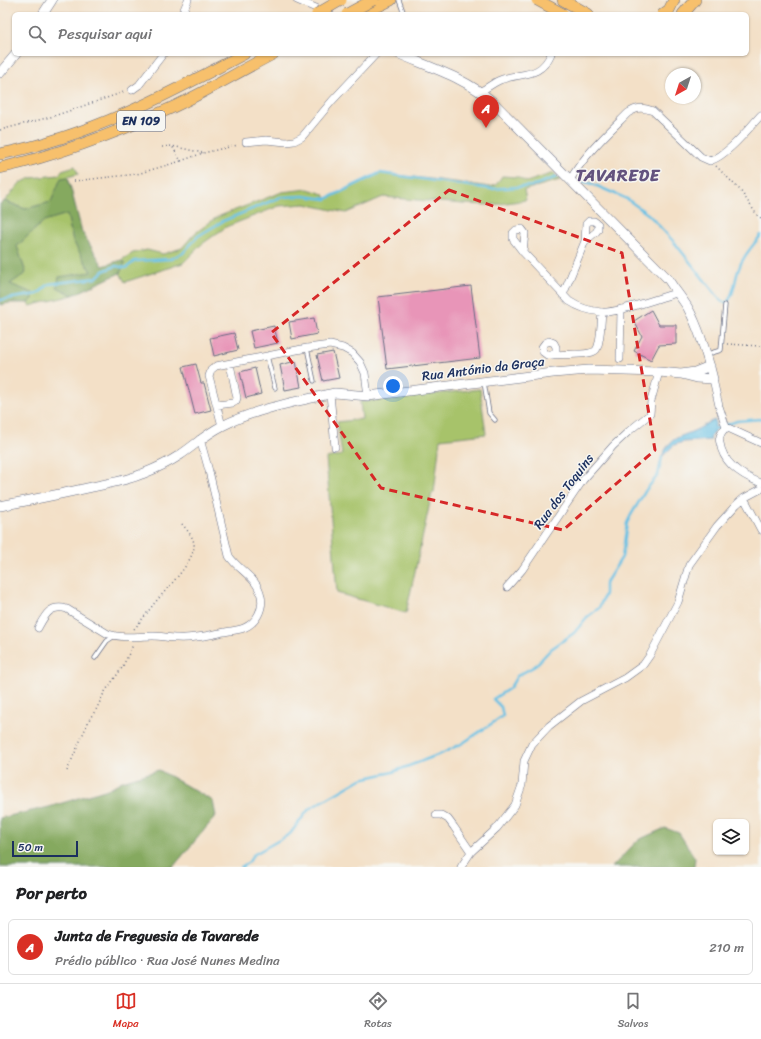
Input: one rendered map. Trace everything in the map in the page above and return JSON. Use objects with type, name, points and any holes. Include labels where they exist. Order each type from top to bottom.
[{"type":"main road","points":[[320,12],[341,0]]},
{"type":"main road","points":[[351,12],[373,0]]},
{"type":"main road","points":[[366,12],[391,0]]},
{"type":"main road","points":[[537,0],[559,12]]},
{"type":"main road","points":[[563,0],[584,12]]},
{"type":"main road","points":[[666,12],[669,10],[674,0]]},
{"type":"main road","points":[[685,12],[695,0]]},
{"type":"main road","name":"EN 109","points":[[0,154],[73,134],[106,123],[163,97],[240,56]]},
{"type":"main road","name":"EN 109","points":[[0,168],[29,162],[77,147],[123,129],[170,109],[269,56]]},
{"type":"street","points":[[45,12],[52,0]]},
{"type":"street","points":[[183,12],[188,0]]},
{"type":"street","points":[[297,0],[325,12]]},
{"type":"street","points":[[341,0],[350,12]]},
{"type":"street","points":[[0,73],[14,56]]},
{"type":"street","points":[[132,90],[139,85],[161,56]]},
{"type":"street","points":[[246,142],[266,140],[286,142],[294,141],[302,137],[332,101],[374,56]]},
{"type":"street","points":[[406,56],[419,60],[453,76],[480,91],[668,279],[688,308],[704,344],[719,406],[726,426],[761,443]]},
{"type":"street","points":[[480,91],[500,80],[539,70],[546,64],[550,56]]},
{"type":"street","points":[[570,180],[588,154],[628,113],[635,108],[644,107],[653,110],[702,157],[710,161],[718,158],[725,152],[761,115]]},
{"type":"street","points":[[563,295],[584,240]]},
{"type":"street","points":[[523,252],[563,295],[575,305],[602,312],[621,309],[677,293]]},
{"type":"street","points":[[620,359],[621,309]]},
{"type":"street","points":[[552,355],[590,354],[596,350],[602,312]]},
{"type":"street","points":[[222,426],[210,376],[210,370],[216,366],[307,348],[330,345],[343,348],[352,353],[360,362],[365,373],[368,396]]},
{"type":"street","points":[[216,405],[236,401],[237,398],[230,364]]},
{"type":"street","name":"Rua António da Graça","points":[[680,374],[695,372],[710,366]]},
{"type":"street","name":"Rua António da Graça","points":[[0,506],[54,496],[141,474],[165,464],[180,455],[200,439],[222,426],[246,415],[270,407],[335,393],[368,396],[483,381],[589,370],[659,372],[713,379]]},
{"type":"street","name":"Rua dos Toquins","points":[[508,587],[522,570],[583,480],[624,436],[650,414],[651,401],[659,372]]},
{"type":"street","points":[[330,394],[335,447]]},
{"type":"street","points":[[726,426],[719,438],[721,449],[725,458],[741,473],[761,483]]},
{"type":"street","points":[[38,628],[48,612],[54,608],[60,607],[67,609],[108,634],[136,638],[153,636],[195,638],[244,628],[254,621],[259,614],[262,605],[261,595],[257,585],[233,563],[229,556],[200,439]]},
{"type":"street","points":[[460,867],[471,852],[497,828],[515,805],[522,785],[524,761],[532,744],[549,726],[581,701],[625,678],[643,664],[650,655],[678,602],[689,565],[717,526],[744,498],[761,489]]},
{"type":"street","points":[[744,498],[761,530]]},
{"type":"street","points":[[436,815],[441,815],[448,819],[471,852]]},
{"type":"lane","points":[[399,0],[403,12]]},
{"type":"lane","points":[[707,354],[721,350],[725,305]]},
{"type":"lane","points":[[307,348],[314,381]]},
{"type":"lane","points":[[267,356],[275,388]]},
{"type":"lane","points":[[483,381],[489,413],[495,420]]},
{"type":"lane","points":[[95,658],[107,641],[114,636]]},
{"type":"path","points":[[0,130],[54,116],[132,90]]},
{"type":"path","points":[[74,181],[137,174],[203,153],[246,142]]},
{"type":"path","points":[[162,147],[172,146],[203,153]]},
{"type":"path","points":[[172,146],[180,161]]},
{"type":"path","points":[[710,161],[740,190],[757,215],[761,218]]},
{"type":"path","points":[[721,344],[761,346]]},
{"type":"path","points":[[128,637],[154,603],[163,595],[191,556],[194,547],[192,537],[182,523]]},
{"type":"path","points":[[67,771],[90,718],[96,710],[104,692],[122,668],[136,638]]},
{"type":"highlighted area","points":[[449,190],[622,253],[655,450],[563,530],[381,488],[271,333]]},
{"type":"green space","points":[[75,166],[78,174],[61,179],[51,202],[25,209],[5,201],[20,183],[31,178],[59,175],[62,170]]},
{"type":"green space","points":[[380,173],[490,187],[496,185],[502,176],[517,177],[526,182],[554,173],[560,180],[524,190],[526,200],[493,205],[383,197],[346,213],[305,204],[279,206],[226,227],[202,244],[183,263],[125,282],[120,273],[124,263],[121,260],[133,253],[147,250],[163,254],[182,248],[194,234],[217,217],[282,192],[308,189],[324,194],[326,199]]},
{"type":"green space","points":[[68,177],[82,232],[103,266],[121,260],[125,263],[120,273],[73,295],[57,287],[59,277],[91,272],[73,241],[67,214],[44,221],[17,246],[26,273],[10,284],[33,293],[33,299],[28,303],[10,303],[0,305],[0,204],[5,201],[25,209],[51,202],[61,178]]},
{"type":"green space","points":[[67,214],[73,241],[91,272],[57,287],[73,295],[30,306],[28,303],[33,299],[9,284],[26,273],[17,246],[44,221]]},
{"type":"green space","points":[[480,389],[486,434],[440,439],[434,493],[432,493],[406,613],[337,593],[326,458],[342,455],[337,422],[362,419],[360,402]]},
{"type":"green space","points":[[159,770],[213,801],[216,816],[173,867],[0,867],[0,818],[49,807],[108,789],[122,781]]},
{"type":"green space","points":[[665,828],[679,833],[695,858],[694,867],[612,867],[638,840]]},
{"type":"water","points":[[715,420],[715,432],[710,436],[711,440],[683,442],[674,445],[661,458],[672,441]]},
{"type":"building","points":[[471,286],[480,358],[387,369],[378,297]]},
{"type":"building","points":[[651,310],[659,325],[676,325],[676,344],[659,345],[651,360],[634,351],[642,336],[634,321]]},
{"type":"building","points":[[314,318],[317,334],[292,339],[289,322]]},
{"type":"building","points":[[274,326],[278,343],[254,348],[250,331]]},
{"type":"building","points":[[234,333],[238,350],[214,356],[210,338]]},
{"type":"building","points":[[333,352],[339,378],[323,381],[317,355]]},
{"type":"building","points":[[296,361],[301,387],[285,390],[280,365]]},
{"type":"building","points":[[196,364],[201,383],[204,383],[211,410],[195,414],[183,367]]},
{"type":"building","points":[[255,368],[261,394],[246,398],[240,372]]},
{"type":"waterway","points":[[0,300],[38,294],[49,284],[96,278],[103,271],[116,266],[126,268],[135,261],[170,259],[183,253],[198,236],[223,221],[281,197],[304,196],[326,199],[380,173],[491,189],[532,186],[557,177]]},
{"type":"waterway","points":[[579,181],[590,183],[627,199],[649,215],[674,242],[721,301],[726,303],[732,293],[742,261],[761,235]]},
{"type":"waterway","points":[[712,430],[737,421],[761,419]]},
{"type":"waterway","points":[[241,867],[249,862],[253,855],[290,834],[309,809],[361,779],[393,772],[443,753],[463,743],[503,716],[501,707],[493,699],[510,688],[517,676],[535,666],[551,649],[574,633],[587,617],[599,608],[605,594],[605,584],[622,557],[627,523],[646,490],[658,475],[662,457]]},
{"type":"place","name":"Junta de Freguesia de Tavarede","points":[[486,128]]},
{"type":"district","name":"TAVAREDE","points":[[618,175]]}]
